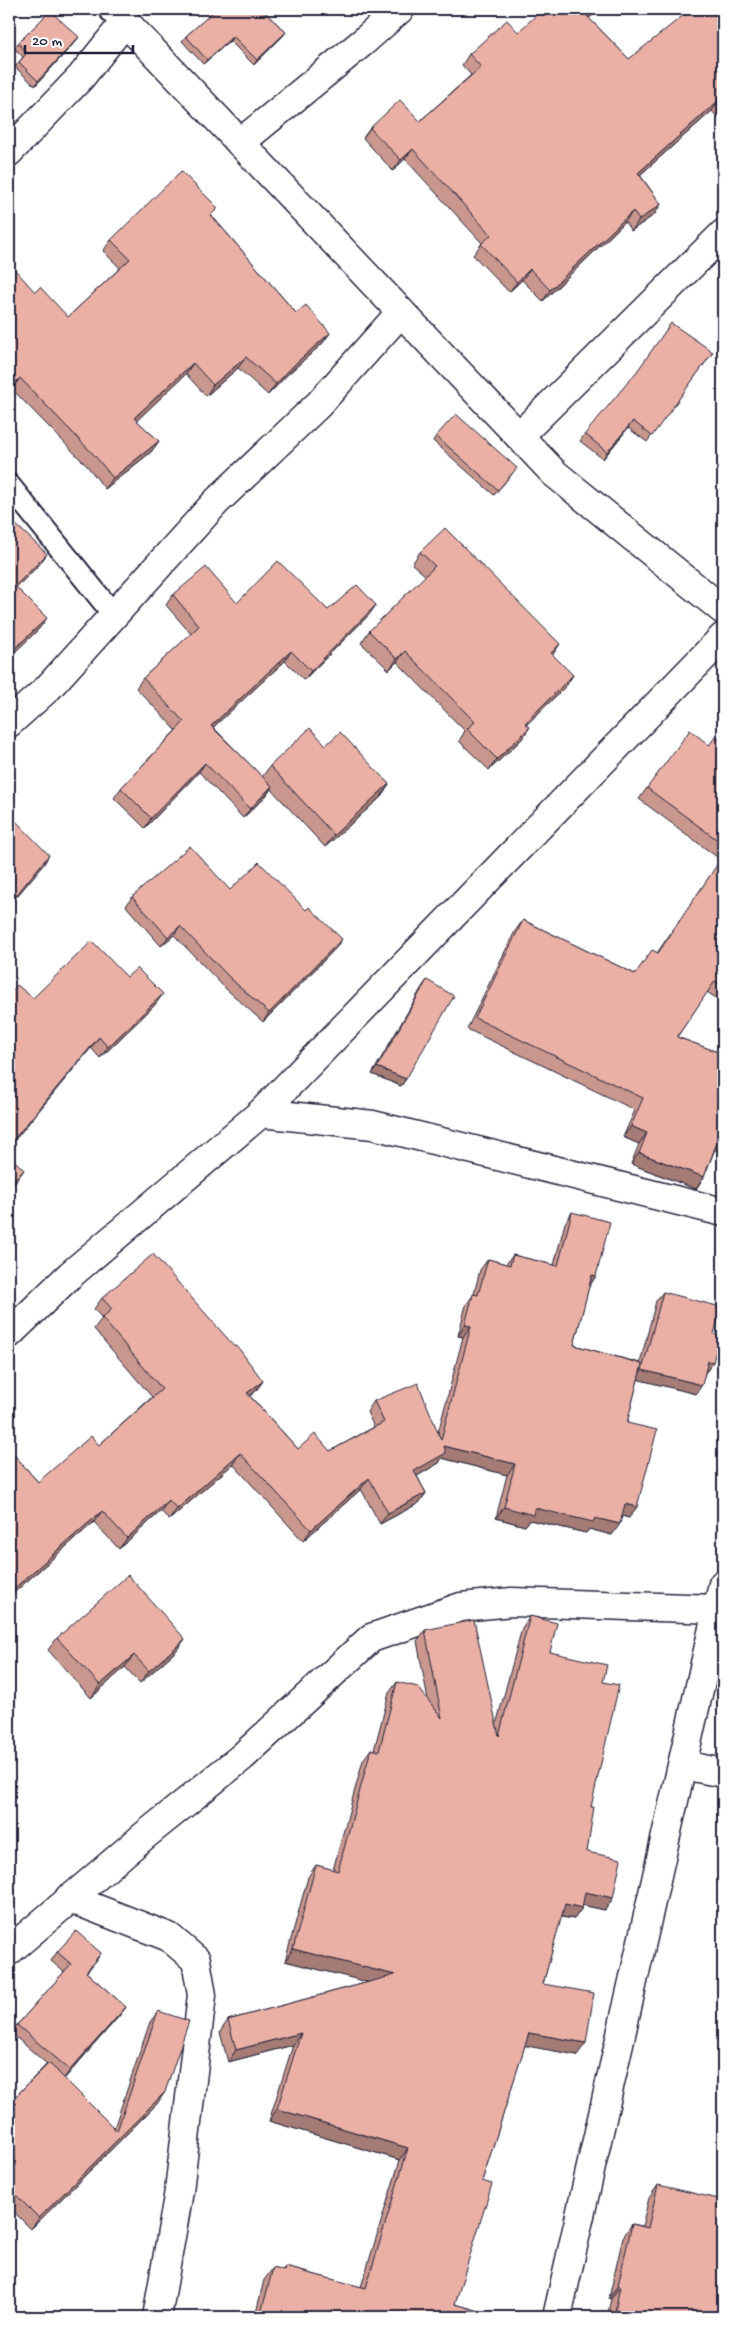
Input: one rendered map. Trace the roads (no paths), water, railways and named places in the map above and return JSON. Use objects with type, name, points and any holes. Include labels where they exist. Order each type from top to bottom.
[{"type":"street","points":[[240,143],[400,9]]},
{"type":"street","points":[[9,152],[81,77],[119,15],[554,474],[723,610]]},
{"type":"street","points":[[519,436],[723,234]]},
{"type":"street","points":[[9,723],[48,688],[216,502],[319,404],[402,312]]},
{"type":"street","points":[[9,1334],[70,1275],[261,1113],[723,637]]},
{"type":"street","points":[[261,1113],[373,1125],[723,1212]]},
{"type":"street","points":[[9,1951],[69,1898],[242,1757],[371,1638],[461,1607],[512,1602],[720,1596],[557,2317]]},
{"type":"street","points":[[683,1764],[723,1773]]},
{"type":"street","points":[[69,1898],[169,1937],[196,1960],[202,1995],[179,2191],[157,2317]]},
{"type":"lane","points":[[9,485],[114,615]]}]
